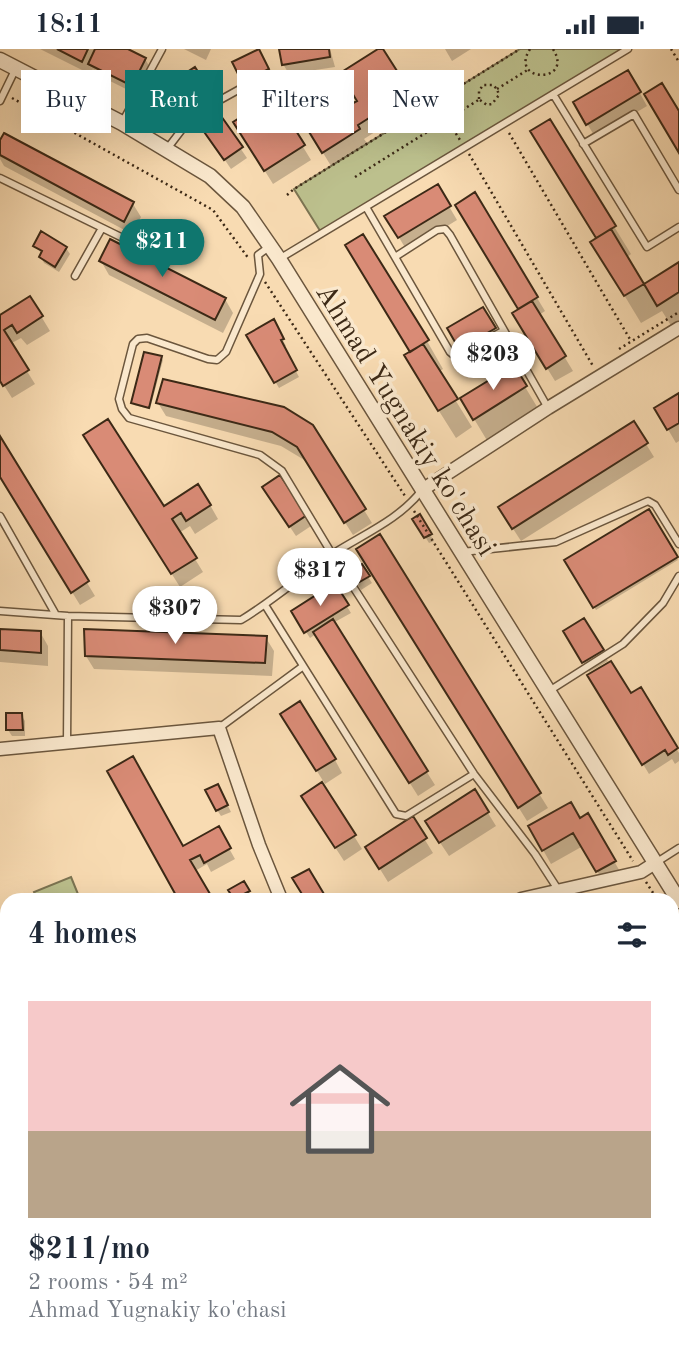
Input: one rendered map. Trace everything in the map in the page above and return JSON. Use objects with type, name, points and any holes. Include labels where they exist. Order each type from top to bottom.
[{"type":"street","name":"Ahmad Yugnakiy ko'chasi","points":[[0,60],[167,149],[210,176],[243,207],[271,246],[674,893]]},
{"type":"street","points":[[422,490],[548,408],[679,328]]},
{"type":"street","points":[[0,749],[219,728],[279,893]]},
{"type":"street","points":[[568,893],[641,872],[655,863]]},
{"type":"lane","points":[[122,123],[162,49]]},
{"type":"lane","points":[[279,259],[628,49]]},
{"type":"lane","points":[[0,101],[16,68]]},
{"type":"lane","points":[[167,149],[193,115],[237,91]]},
{"type":"lane","points":[[553,94],[647,247],[679,227]]},
{"type":"lane","points":[[583,145],[634,114],[679,190]]},
{"type":"lane","points":[[0,178],[129,241]]},
{"type":"lane","points":[[366,207],[450,352],[456,357],[503,331]]},
{"type":"lane","points":[[75,276],[102,228]]},
{"type":"lane","points":[[395,257],[438,230],[445,229],[548,408]]},
{"type":"lane","points":[[271,246],[258,255],[260,274],[226,352],[217,360],[208,359],[146,338],[138,339],[133,344],[119,400],[122,409],[129,418],[260,455],[282,471],[332,554],[474,774],[535,854],[560,893]]},
{"type":"lane","points":[[0,611],[68,616],[241,620],[332,554],[410,506],[422,490]]},
{"type":"lane","points":[[461,552],[556,543],[648,501],[655,505],[679,544]]},
{"type":"lane","points":[[0,516],[56,615]]},
{"type":"lane","points":[[548,692],[622,644],[663,604],[679,576]]},
{"type":"lane","points":[[265,605],[396,814],[406,816],[474,774]]},
{"type":"lane","points":[[67,743],[68,616]]},
{"type":"lane","points":[[219,728],[302,667]]},
{"type":"lane","points":[[655,863],[679,848]]},
{"type":"path","points":[[464,83],[520,49]]},
{"type":"path","points":[[530,49],[526,56],[529,69],[542,76],[552,72],[558,63],[554,50],[560,49]]},
{"type":"path","points":[[671,49],[679,62]]},
{"type":"path","points":[[498,89],[529,69]]},
{"type":"path","points":[[483,85],[493,85],[498,89],[499,95],[492,104],[487,105],[480,99],[479,91],[483,85]]},
{"type":"path","points":[[4,93],[213,210],[260,274],[410,506],[653,893]]},
{"type":"path","points":[[464,110],[480,99]]},
{"type":"path","points":[[503,124],[631,341]]},
{"type":"path","points":[[287,195],[384,133]]},
{"type":"path","points":[[355,177],[428,133]]},
{"type":"path","points":[[455,133],[593,366]]},
{"type":"green space","points":[[520,49],[628,49],[322,234],[294,189],[384,133],[464,133],[464,84]]},
{"type":"green space","points":[[71,877],[78,893],[34,893]]},
{"type":"building","points":[[57,49],[88,49],[82,62]]},
{"type":"building","points":[[95,49],[128,49],[146,58],[140,70],[125,70],[125,82],[111,76],[111,70],[100,70],[88,64]]},
{"type":"building","points":[[259,49],[269,69],[237,72],[232,62]]},
{"type":"building","points":[[279,49],[329,49],[330,57],[282,65]]},
{"type":"building","points":[[378,49],[383,49],[396,70],[368,70],[368,119],[358,125],[360,129],[354,133],[354,103],[357,101],[354,96],[354,70],[345,70]]},
{"type":"building","points":[[628,70],[641,92],[586,125],[573,102]]},
{"type":"building","points":[[662,83],[679,111],[679,153],[644,94]]},
{"type":"building","points":[[223,119],[243,147],[224,160],[205,133],[223,133]]},
{"type":"building","points":[[550,119],[616,226],[596,238],[530,131]]},
{"type":"building","points":[[4,133],[134,202],[124,222],[0,155],[0,140]]},
{"type":"building","points":[[240,133],[297,133],[305,145],[264,171]]},
{"type":"building","points":[[310,133],[354,133],[322,153]]},
{"type":"building","points":[[438,184],[451,206],[398,238],[384,216]]},
{"type":"building","points":[[475,192],[538,297],[518,309],[455,205]]},
{"type":"building","points":[[611,229],[644,284],[624,296],[590,242]]},
{"type":"building","points":[[41,231],[67,247],[55,267],[39,257],[42,251],[33,246]]},
{"type":"building","points":[[363,234],[429,340],[410,352],[345,245]]},
{"type":"building","points":[[110,239],[226,298],[215,320],[99,261]]},
{"type":"building","points":[[679,262],[679,292],[657,306],[644,284]]},
{"type":"building","points":[[30,296],[43,316],[17,333],[12,325],[4,330],[29,370],[3,386],[0,381],[0,315]]},
{"type":"building","points":[[532,301],[566,356],[546,369],[512,313]]},
{"type":"building","points":[[483,307],[496,328],[459,349],[447,328]]},
{"type":"building","points":[[274,319],[284,339],[281,340],[297,370],[274,383],[246,335]]},
{"type":"building","points":[[423,344],[458,399],[438,411],[404,355]]},
{"type":"building","points":[[144,352],[162,356],[149,408],[131,403]]},
{"type":"building","points":[[514,365],[527,386],[473,420],[460,398]]},
{"type":"building","points":[[163,379],[284,407],[313,425],[366,509],[344,523],[297,447],[272,432],[156,403]]},
{"type":"building","points":[[679,393],[679,423],[667,430],[654,408]]},
{"type":"building","points":[[108,419],[164,506],[198,484],[211,505],[186,521],[181,513],[172,519],[197,558],[171,574],[83,435]]},
{"type":"building","points":[[634,421],[648,443],[512,529],[498,507]]},
{"type":"building","points":[[0,436],[89,581],[71,593],[0,477]]},
{"type":"building","points":[[280,475],[307,515],[289,527],[262,487]]},
{"type":"building","points":[[649,509],[678,557],[593,608],[564,560]]},
{"type":"building","points":[[420,514],[432,534],[424,538],[412,519]]},
{"type":"building","points":[[380,534],[541,793],[518,808],[356,549]]},
{"type":"building","points":[[362,564],[370,576],[356,584],[348,572]]},
{"type":"building","points":[[335,583],[349,605],[304,633],[291,611]]},
{"type":"building","points":[[584,618],[604,650],[582,663],[563,631]]},
{"type":"building","points":[[333,619],[428,771],[409,783],[313,632]]},
{"type":"building","points":[[0,629],[41,631],[41,653],[0,650]]},
{"type":"building","points":[[84,629],[267,636],[265,663],[85,656]]},
{"type":"building","points":[[611,661],[631,693],[641,687],[678,748],[668,755],[665,750],[642,765],[587,675]]},
{"type":"building","points":[[300,701],[336,759],[316,771],[280,714]]},
{"type":"building","points":[[6,713],[22,713],[23,730],[6,730]]},
{"type":"building","points":[[133,756],[183,846],[219,826],[231,848],[204,863],[200,855],[190,860],[209,893],[175,893],[107,771]]},
{"type":"building","points":[[322,782],[356,835],[335,848],[301,796]]},
{"type":"building","points":[[218,784],[228,805],[216,811],[205,790]]},
{"type":"building","points":[[475,789],[489,812],[439,843],[425,821]]},
{"type":"building","points":[[571,802],[580,818],[588,813],[616,861],[596,872],[573,833],[542,851],[528,826]]},
{"type":"building","points":[[413,816],[427,838],[379,869],[365,847]]},
{"type":"building","points":[[309,869],[323,893],[301,893],[292,878]]},
{"type":"building","points":[[244,881],[250,891],[230,893],[228,890]]}]
